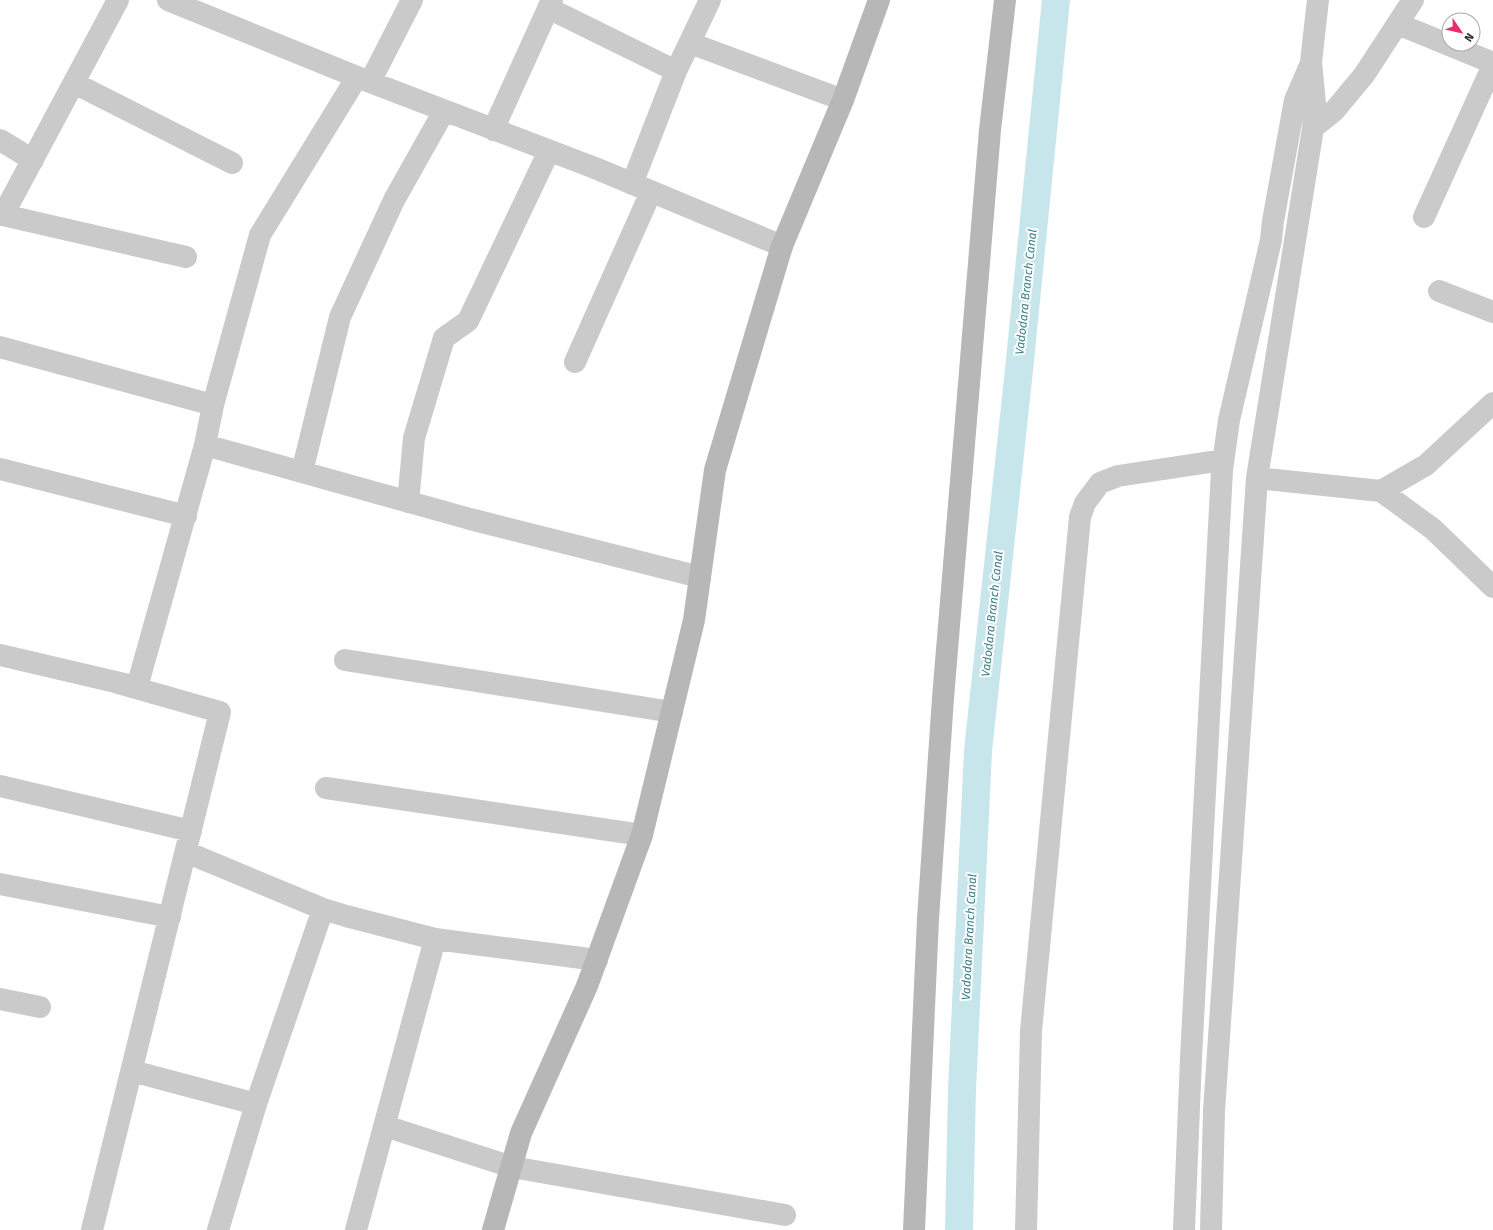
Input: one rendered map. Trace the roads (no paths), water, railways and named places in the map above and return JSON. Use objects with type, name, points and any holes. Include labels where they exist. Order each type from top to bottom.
[{"type":"street","points":[[118,0],[2,215],[186,257]]},
{"type":"street","points":[[168,0],[364,80],[642,188],[782,246]]},
{"type":"street","points":[[0,655],[137,687],[206,446],[213,405],[260,236],[364,80],[412,0]]},
{"type":"street","points":[[575,362],[642,188],[676,71],[710,0]]},
{"type":"street","points":[[493,1230],[521,1133],[587,986],[642,835],[694,620],[714,470],[782,246],[842,100],[879,0]]},
{"type":"street","points":[[914,1230],[928,919],[942,706],[990,130],[1005,0]]},
{"type":"street","points":[[1211,1230],[1214,1111],[1257,478],[1313,128],[1315,102],[1311,62],[1318,0]]},
{"type":"street","points":[[1313,128],[1334,111],[1350,94],[1413,0]]},
{"type":"street","points":[[493,130],[550,4],[676,71]]},
{"type":"street","points":[[1398,24],[1493,64],[1424,216]]},
{"type":"street","points":[[690,42],[842,100]]},
{"type":"street","points":[[1184,1230],[1192,1042],[1223,460],[1229,420],[1271,240],[1273,221],[1295,100],[1311,62]]},
{"type":"street","points":[[74,83],[232,163]]},
{"type":"street","points":[[302,472],[340,317],[394,200],[444,110]]},
{"type":"street","points":[[0,140],[33,160]]},
{"type":"street","points":[[408,502],[414,438],[444,338],[468,321],[549,151]]},
{"type":"street","points":[[1439,291],[1493,312]]},
{"type":"street","points":[[0,347],[213,405]]},
{"type":"street","points":[[1381,491],[1426,465],[1493,403]]},
{"type":"street","points":[[206,446],[470,520],[700,577]]},
{"type":"street","points":[[1026,1230],[1031,1031],[1080,517],[1085,503],[1100,483],[1118,476],[1223,460]]},
{"type":"street","points":[[0,470],[186,516]]},
{"type":"street","points":[[1257,478],[1381,491],[1433,529],[1493,587]]},
{"type":"street","points":[[345,660],[672,712]]},
{"type":"street","points":[[92,1230],[220,712],[118,683]]},
{"type":"street","points":[[0,786],[189,841],[323,909],[346,916],[435,939],[597,960]]},
{"type":"street","points":[[326,788],[642,835]]},
{"type":"street","points":[[0,884],[170,917]]},
{"type":"street","points":[[218,1230],[256,1104],[323,909]]},
{"type":"street","points":[[356,1230],[435,939]]},
{"type":"street","points":[[0,999],[40,1007]]},
{"type":"street","points":[[132,1071],[256,1104]]},
{"type":"street","points":[[385,1126],[512,1167],[785,1215]]},
{"type":"waterway","name":"Vadodara Branch Canal","points":[[959,1230],[962,1089],[978,751],[1019,370],[1056,0]]}]
